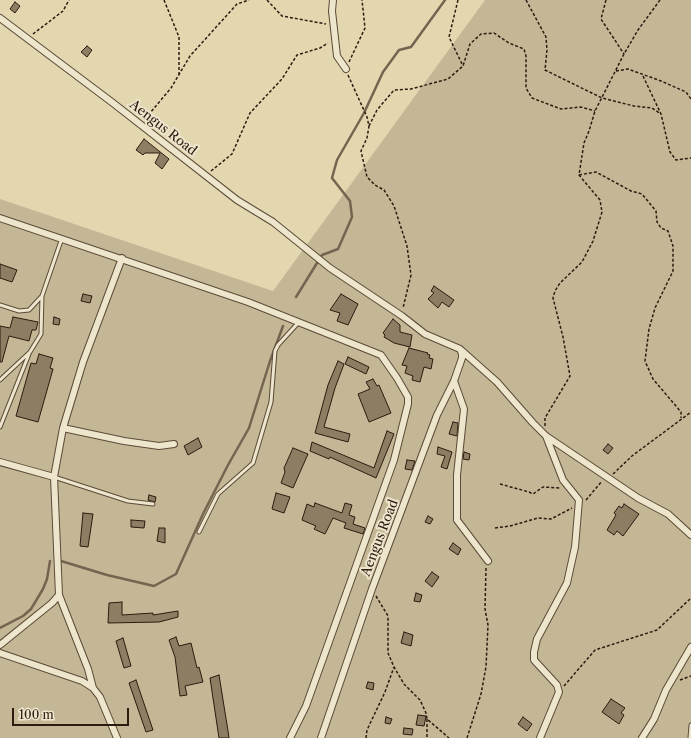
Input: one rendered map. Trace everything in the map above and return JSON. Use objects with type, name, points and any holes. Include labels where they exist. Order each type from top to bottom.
[{"type":"street","points":[[333,0],[337,56],[346,69]]},
{"type":"street","name":"Aengus Road","points":[[0,18],[141,124],[241,203],[273,222],[312,254],[402,316]]},
{"type":"street","points":[[0,218],[122,258],[248,302],[381,355],[408,397],[408,404],[394,460],[306,706],[290,738]]},
{"type":"street","points":[[92,688],[88,669],[59,595],[54,477],[63,428],[88,348],[122,258]]},
{"type":"street","points":[[402,316],[425,334],[460,349],[497,382],[546,436],[638,498],[668,514],[691,535]]},
{"type":"street","name":"Aengus Road","points":[[321,738],[372,589],[437,415],[454,381],[462,358],[460,349]]},
{"type":"street","points":[[454,381],[464,409],[457,475],[456,520],[488,561]]},
{"type":"street","points":[[63,428],[124,441],[159,446],[174,444]]},
{"type":"street","points":[[540,738],[559,692],[557,685],[534,660],[534,652],[537,639],[567,583],[575,547],[579,500],[563,480],[546,436]]},
{"type":"street","points":[[0,462],[54,477]]},
{"type":"street","points":[[0,645],[52,603],[59,595]]},
{"type":"street","points":[[642,738],[654,719],[666,690],[691,647]]},
{"type":"street","points":[[0,653],[82,681],[92,688],[100,697],[117,738]]},
{"type":"lane","points":[[0,427],[30,352],[41,334],[42,296],[62,238]]},
{"type":"lane","points":[[0,305],[19,311],[30,310],[42,296]]},
{"type":"lane","points":[[199,532],[211,505],[218,494],[253,463],[272,402],[275,351],[278,345],[299,322]]},
{"type":"lane","points":[[0,380],[30,352]]},
{"type":"lane","points":[[54,477],[128,501],[153,504]]},
{"type":"lane","points":[[690,738],[691,725]]},
{"type":"path","points":[[26,38],[62,11],[69,0]]},
{"type":"path","points":[[164,0],[179,37],[179,74]]},
{"type":"path","points":[[141,124],[171,88],[190,56],[237,4],[249,0]]},
{"type":"path","points":[[267,0],[282,16],[334,26]]},
{"type":"path","points":[[362,0],[365,28],[346,69],[350,82],[367,117],[369,126]]},
{"type":"path","points":[[458,0],[449,37],[463,66]]},
{"type":"path","points":[[526,0],[546,37],[547,50],[545,70],[602,98],[652,108],[661,114]]},
{"type":"path","points":[[606,0],[602,19],[624,54]]},
{"type":"path","points":[[578,175],[584,143],[595,111],[638,30],[660,0]]},
{"type":"path","points":[[402,316],[411,275],[411,264],[407,246],[394,206],[384,190],[375,185],[367,177],[361,151],[367,138],[369,126],[377,110],[394,90],[410,89],[448,79],[463,66],[470,44],[481,34],[494,33],[509,43],[524,49],[526,56],[526,88],[532,98],[561,109],[581,108],[595,111]]},
{"type":"path","points":[[205,175],[232,154],[250,113],[282,79],[297,55],[320,48],[335,39]]},
{"type":"path","points":[[616,71],[628,69],[643,76],[661,81],[686,92],[691,99]]},
{"type":"path","points":[[643,76],[661,114],[670,152],[676,160],[691,158]]},
{"type":"path","points":[[578,175],[596,172],[631,191],[642,194],[656,211],[657,222],[661,228],[668,231],[672,246],[673,271],[655,308],[649,329],[645,361],[653,378],[681,412],[681,418]]},
{"type":"path","points":[[546,436],[545,418],[570,376],[565,344],[553,298],[560,283],[582,262],[593,241],[602,212],[600,200],[578,175]]},
{"type":"path","points":[[578,508],[606,477],[616,473],[632,456],[691,412]]},
{"type":"path","points":[[500,484],[533,494],[543,487],[570,487]]},
{"type":"path","points":[[494,528],[510,526],[538,518],[551,519],[567,511],[579,500]]},
{"type":"path","points":[[467,738],[481,694],[486,666],[488,625],[484,596],[486,564],[488,561]]},
{"type":"path","points":[[372,589],[388,616],[388,652],[394,668],[404,684],[420,700],[426,713],[427,738]]},
{"type":"path","points":[[559,692],[595,650],[656,630],[691,598]]},
{"type":"path","points":[[366,738],[367,730],[385,692],[394,668]]},
{"type":"path","points":[[427,719],[448,738]]},
{"type":"shaded area","points":[[485,0],[691,0],[691,738],[0,738],[0,199],[273,291]]},
{"type":"building","points":[[15,2],[20,6],[15,13],[10,9]]},
{"type":"building","points":[[87,46],[92,50],[87,57],[81,52]]},
{"type":"building","points":[[144,139],[169,159],[162,169],[155,163],[160,153],[145,153],[143,155],[136,150]]},
{"type":"building","points":[[0,264],[17,270],[12,282],[0,278]]},
{"type":"building","points":[[434,286],[454,300],[449,307],[442,302],[438,308],[428,299],[434,293],[431,291]]},
{"type":"building","points":[[83,294],[92,296],[90,303],[81,301]]},
{"type":"building","points":[[341,294],[358,304],[348,325],[337,321],[340,313],[330,310]]},
{"type":"building","points":[[13,317],[38,322],[36,330],[32,330],[29,341],[9,336],[2,362],[0,362],[0,326],[10,328]]},
{"type":"building","points":[[54,317],[60,319],[59,325],[53,324]]},
{"type":"building","points":[[393,319],[400,325],[400,332],[412,335],[410,347],[394,343],[384,337],[385,335],[383,333]]},
{"type":"building","points":[[409,348],[428,353],[427,354],[430,355],[429,358],[433,359],[431,369],[424,367],[420,382],[412,380],[413,376],[405,373],[407,366],[402,365]]},
{"type":"building","points":[[39,354],[53,358],[50,368],[53,369],[38,422],[16,416],[31,363],[36,364]]},
{"type":"building","points":[[348,357],[369,367],[366,374],[345,364]]},
{"type":"building","points":[[338,361],[344,364],[335,388],[324,427],[350,434],[348,442],[315,433],[328,385]]},
{"type":"building","points":[[373,379],[377,386],[379,385],[391,413],[369,422],[358,394],[370,389],[366,382]]},
{"type":"building","points":[[453,422],[458,423],[457,436],[449,434]]},
{"type":"building","points":[[387,431],[394,434],[376,478],[330,457],[329,459],[310,451],[312,442],[374,468]]},
{"type":"building","points":[[198,438],[202,447],[188,455],[184,446]]},
{"type":"building","points":[[608,444],[613,448],[608,454],[603,450]]},
{"type":"building","points":[[438,447],[452,452],[447,469],[441,467],[445,456],[437,454]]},
{"type":"building","points":[[293,448],[308,454],[293,488],[281,483],[285,472],[284,468]]},
{"type":"building","points":[[464,452],[470,454],[469,460],[463,459]]},
{"type":"building","points":[[407,460],[415,461],[412,470],[405,469]]},
{"type":"building","points":[[276,493],[290,497],[284,513],[272,509]]},
{"type":"building","points":[[149,495],[156,497],[155,502],[148,500]]},
{"type":"building","points":[[315,503],[342,513],[345,503],[352,505],[349,515],[355,517],[353,524],[365,528],[363,534],[344,528],[346,523],[333,518],[325,534],[314,529],[316,526],[302,520],[307,504],[314,507]]},
{"type":"building","points":[[624,504],[639,514],[623,536],[617,531],[614,535],[607,530],[616,515],[614,513],[619,506],[622,508]]},
{"type":"building","points":[[83,513],[93,514],[88,547],[80,546]]},
{"type":"building","points":[[428,516],[433,519],[430,524],[425,522]]},
{"type":"building","points":[[131,520],[145,521],[144,528],[131,527]]},
{"type":"building","points":[[159,528],[165,528],[165,543],[157,541]]},
{"type":"building","points":[[453,543],[461,549],[458,555],[449,549]]},
{"type":"building","points":[[432,572],[439,577],[432,587],[425,581]]},
{"type":"building","points":[[416,593],[422,595],[420,602],[414,601]]},
{"type":"building","points":[[122,602],[122,615],[153,613],[153,615],[178,611],[178,617],[159,622],[108,623],[109,603]]},
{"type":"building","points":[[404,632],[413,635],[411,646],[401,643]]},
{"type":"building","points":[[176,637],[179,646],[191,643],[197,668],[199,667],[203,682],[185,686],[187,695],[180,696],[175,657],[169,640]]},
{"type":"building","points":[[123,638],[131,666],[124,668],[116,641]]},
{"type":"building","points":[[219,675],[229,738],[219,738],[210,678]]},
{"type":"building","points":[[136,680],[153,730],[146,732],[129,683]]},
{"type":"building","points":[[368,682],[374,683],[373,690],[366,688]]},
{"type":"building","points":[[611,699],[625,708],[621,713],[624,715],[619,724],[602,712]]},
{"type":"building","points":[[418,715],[426,716],[424,726],[416,725]]},
{"type":"building","points":[[386,717],[392,719],[390,724],[385,723]]},
{"type":"building","points":[[523,717],[532,724],[527,731],[518,724]]},
{"type":"building","points":[[404,728],[413,729],[412,735],[403,734]]},
{"type":"waterway","points":[[296,297],[322,255],[338,249],[352,217],[350,201],[332,178],[337,160],[364,113],[383,72],[399,50],[411,47],[445,0]]},
{"type":"waterway","points":[[61,561],[107,575],[154,586],[176,574],[203,514],[249,428],[270,361],[283,326]]},
{"type":"waterway","points":[[0,628],[23,616],[31,609],[47,579],[50,561]]}]
